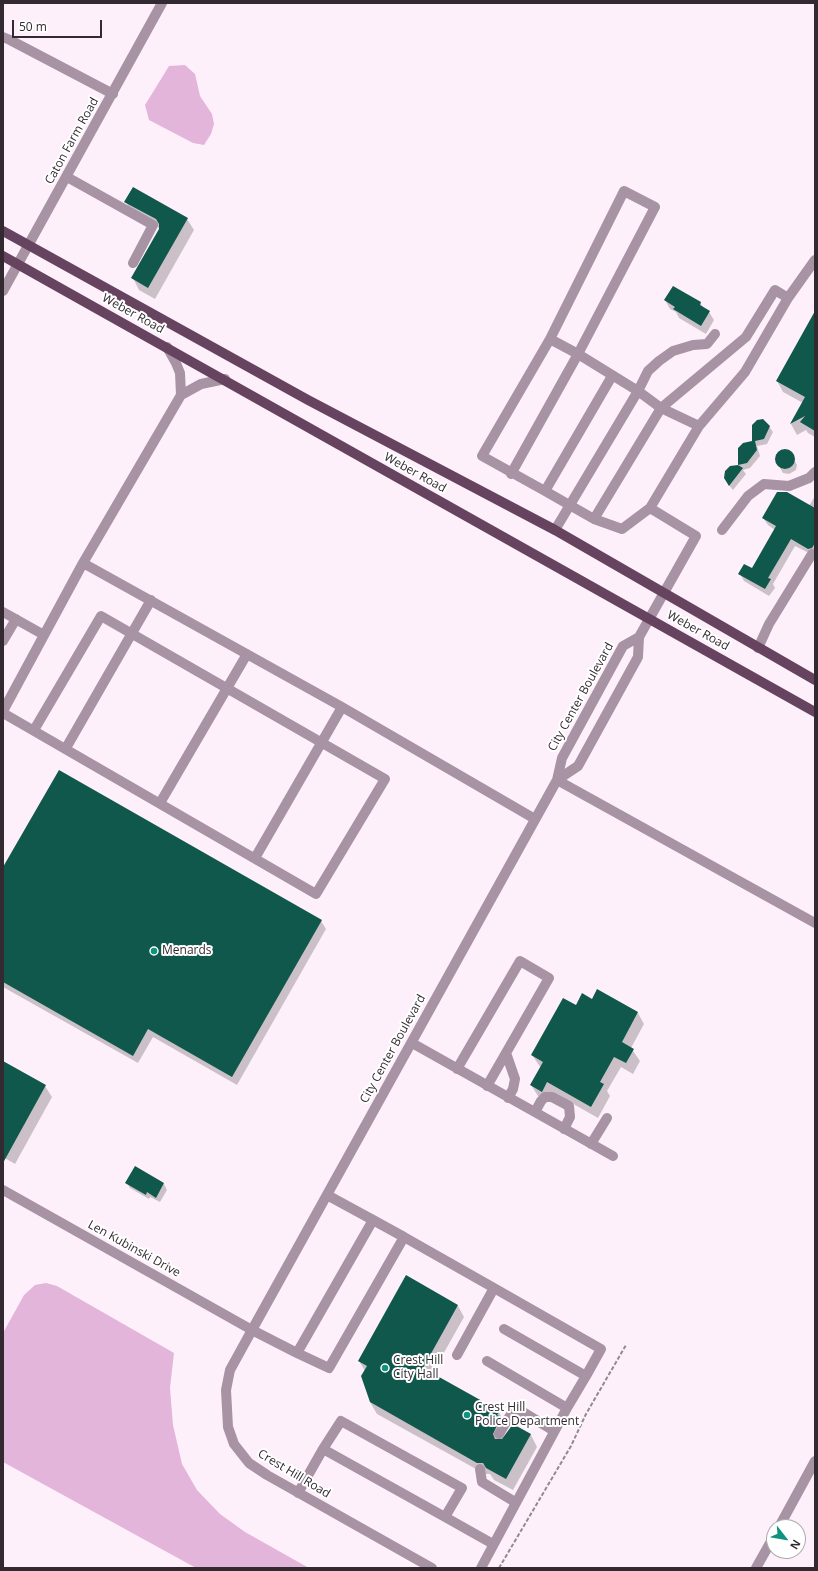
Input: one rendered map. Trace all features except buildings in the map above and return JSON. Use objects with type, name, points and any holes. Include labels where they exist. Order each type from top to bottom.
[{"type":"main road","name":"Weber Road","points":[[3,231],[308,400],[555,530],[815,680]]},
{"type":"main road","name":"Weber Road","points":[[3,256],[225,379],[815,712]]},
{"type":"street","name":"Caton Farm Road","points":[[3,291],[162,3]]},
{"type":"street","points":[[3,37],[113,94]]},
{"type":"street","points":[[67,177],[153,225],[133,263]]},
{"type":"street","points":[[511,474],[578,354],[655,207],[624,191],[550,339],[482,456],[511,474],[545,491],[569,507],[594,520],[622,529],[650,508],[699,426],[745,372],[788,298],[815,260]]},
{"type":"street","points":[[594,520],[661,408],[746,337],[775,290],[788,298]]},
{"type":"street","points":[[555,530],[638,391],[648,371],[673,351],[693,345],[707,344],[715,334]]},
{"type":"street","points":[[550,339],[578,354],[638,391],[661,408],[699,426]]},
{"type":"street","points":[[34,730],[101,616],[385,779],[316,894],[3,712],[83,563],[181,394],[180,373],[167,347]]},
{"type":"street","points":[[545,491],[612,376]]},
{"type":"street","points":[[181,394],[201,384],[225,379]]},
{"type":"street","points":[[722,530],[748,496],[764,484],[789,486],[809,478],[815,472]]},
{"type":"street","points":[[639,637],[663,592],[696,536],[650,508]]},
{"type":"street","points":[[758,648],[769,624],[812,554]]},
{"type":"street","points":[[83,563],[342,707],[535,819]]},
{"type":"street","points":[[66,748],[151,600]]},
{"type":"street","points":[[3,612],[44,635]]},
{"type":"street","points":[[3,641],[16,619]]},
{"type":"street","name":"City Center Boulevard","points":[[557,780],[578,766],[638,657],[639,637]]},
{"type":"street","name":"City Center Boulevard","points":[[252,1330],[557,780],[562,758],[623,646],[639,637]]},
{"type":"street","points":[[160,803],[247,654]]},
{"type":"street","points":[[255,858],[342,707]]},
{"type":"street","points":[[557,780],[815,923]]},
{"type":"street","points":[[457,1069],[520,961],[549,978],[487,1086]]},
{"type":"street","points":[[412,1043],[613,1156]]},
{"type":"street","points":[[506,1053],[515,1080],[513,1089],[508,1098]]},
{"type":"street","points":[[535,1112],[545,1097],[552,1097],[569,1106],[570,1117],[564,1129]]},
{"type":"street","points":[[591,1144],[607,1118]]},
{"type":"street","name":"Len Kubinski Drive","points":[[3,1190],[252,1330],[329,1368],[404,1237]]},
{"type":"street","points":[[327,1195],[601,1349],[515,1502],[481,1568]]},
{"type":"street","points":[[297,1353],[373,1220]]},
{"type":"street","points":[[458,1355],[494,1288]]},
{"type":"street","points":[[504,1329],[586,1376]]},
{"type":"street","name":"Crest Hill Road","points":[[252,1330],[230,1370],[226,1390],[228,1427],[234,1444],[249,1463],[298,1493],[432,1568]]},
{"type":"street","points":[[487,1361],[567,1408]]},
{"type":"street","points":[[499,1434],[511,1414],[517,1411],[523,1412],[554,1431]]},
{"type":"street","points":[[298,1493],[341,1421],[462,1488],[445,1517]]},
{"type":"street","points":[[323,1449],[493,1544]]},
{"type":"street","points":[[783,1519],[815,1461]]},
{"type":"street","points":[[480,1469],[482,1482],[515,1502]]},
{"type":"street","points":[[756,1568],[766,1550]]},
{"type":"path","points":[[499,1568],[571,1446],[586,1414],[626,1345]]},
{"type":"shaded area","points":[[185,65],[195,74],[200,96],[212,114],[214,124],[211,134],[204,145],[193,143],[149,120],[145,105],[169,66]]},
{"type":"shaded area","points":[[46,1283],[57,1286],[174,1353],[170,1388],[173,1425],[182,1464],[197,1490],[220,1514],[245,1532],[309,1568],[196,1568],[3,1462],[3,1333],[24,1295],[35,1285]]},
{"type":"place","name":"Menards","points":[[154,951]]},
{"type":"place","name":"Crest Hill City Hall","points":[[385,1368]]},
{"type":"place","name":"Crest Hill Police Department","points":[[467,1415]]}]
